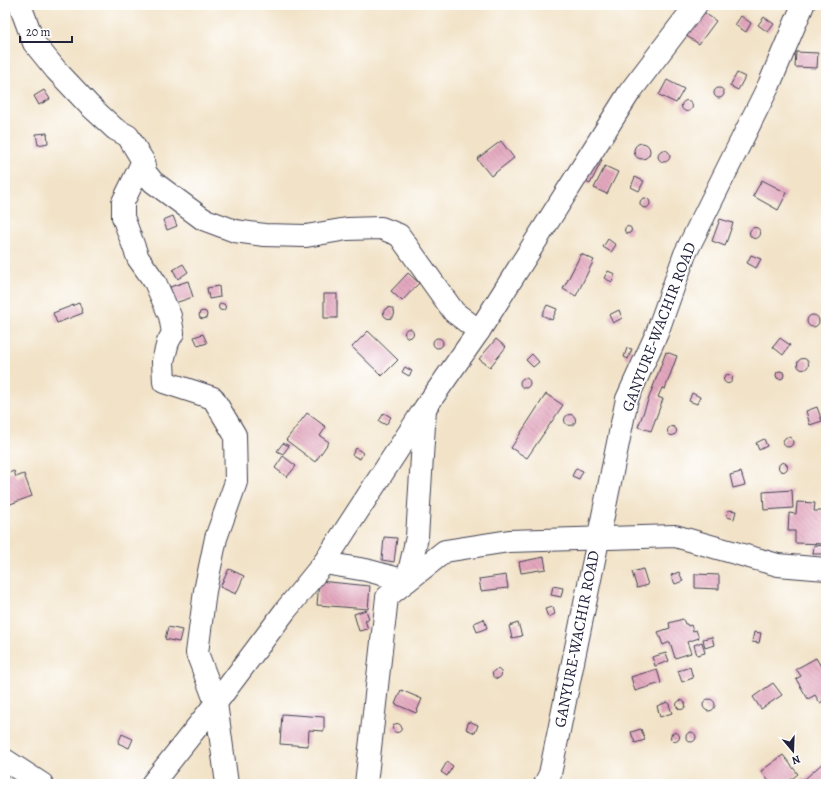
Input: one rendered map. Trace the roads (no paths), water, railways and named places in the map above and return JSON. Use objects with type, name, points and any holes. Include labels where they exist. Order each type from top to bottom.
[{"type":"street","points":[[20,5],[34,43],[89,105],[115,128],[128,136],[143,160],[145,172],[153,182],[203,219],[235,231],[264,235],[306,236],[347,229],[381,228],[399,235],[454,312],[479,332]]},
{"type":"street","points":[[152,784],[216,704],[284,611],[324,564],[425,408],[479,332],[630,93],[696,5]]},
{"type":"street","name":"GANYURE-WACHIR ROAD","points":[[550,781],[597,538],[627,398],[657,333],[685,254],[769,85],[803,5]]},
{"type":"street","points":[[143,160],[123,202],[123,217],[138,258],[155,282],[170,316],[173,333],[168,342],[163,361],[164,382],[213,398],[235,435],[236,482],[216,538],[205,592],[197,653],[216,704],[227,784]]},
{"type":"street","points":[[407,581],[417,537],[425,408]]},
{"type":"street","points":[[366,784],[387,597],[445,551],[509,541],[674,536],[778,565],[826,570]]},
{"type":"street","points":[[324,564],[366,570],[407,581]]},
{"type":"street","points":[[5,760],[42,784]]}]
